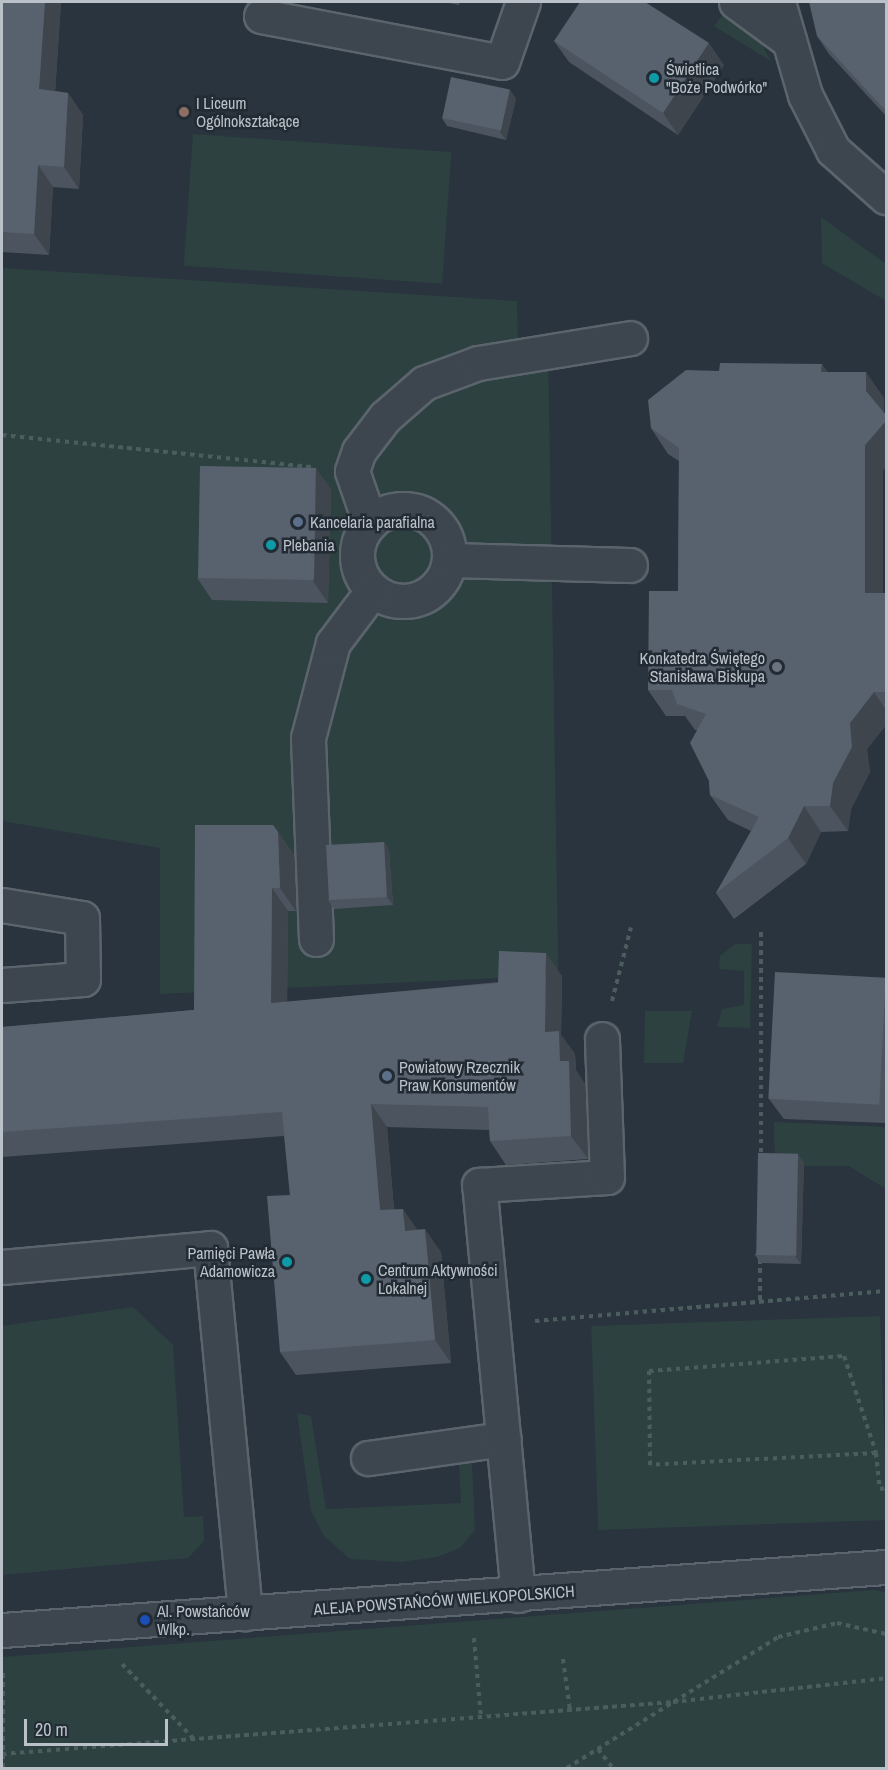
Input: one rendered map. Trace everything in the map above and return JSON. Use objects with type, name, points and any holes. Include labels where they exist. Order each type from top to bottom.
[{"type":"street","points":[[261,16],[502,62],[523,2]]},
{"type":"street","points":[[736,2],[789,41]]},
{"type":"street","points":[[778,2],[805,95],[833,150],[886,197]]},
{"type":"street","points":[[370,522],[352,471],[359,451],[385,417],[424,383],[478,363],[630,338]]},
{"type":"street","points":[[397,510],[426,516],[446,538],[450,560],[440,582],[416,600],[401,602],[373,590],[357,564],[362,535],[370,522],[397,510]]},
{"type":"street","points":[[450,560],[630,565]]},
{"type":"street","points":[[316,939],[308,738],[333,643],[373,590]]},
{"type":"street","points":[[2,905],[82,918],[83,979],[2,985]]},
{"type":"street","points":[[518,1595],[479,1185],[608,1176],[602,1039]]},
{"type":"street","points":[[2,1267],[210,1248],[245,1613]]},
{"type":"street","points":[[368,1458],[504,1439]]},
{"type":"street","name":"ALEJA POWSTAŃCÓW WIELKOPOLSKICH","points":[[2,1630],[886,1567]]},
{"type":"path","points":[[2,435],[117,443],[352,471]]},
{"type":"path","points":[[602,1039],[631,927]]},
{"type":"path","points":[[761,932],[761,1168]]},
{"type":"path","points":[[760,1252],[760,1300]]},
{"type":"path","points":[[492,1326],[760,1300],[886,1291]]},
{"type":"path","points":[[876,1453],[650,1465],[649,1371],[844,1356],[876,1453],[880,1489],[886,1488]]},
{"type":"path","points":[[470,1598],[481,1718]]},
{"type":"path","points":[[567,1768],[778,1637],[837,1623],[886,1634]]},
{"type":"path","points":[[128,1658],[117,1659],[194,1739]]},
{"type":"path","points":[[563,1659],[570,1710]]},
{"type":"path","points":[[3,1768],[3,1670],[13,1669]]},
{"type":"path","points":[[2,1754],[674,1702],[886,1678]]},
{"type":"path","points":[[598,1749],[613,1768]]},
{"type":"green space","points":[[726,11],[759,39],[771,61],[714,26]]},
{"type":"green space","points":[[193,134],[451,152],[442,284],[184,266]]},
{"type":"green space","points":[[821,217],[886,264],[886,301],[822,263]]},
{"type":"green space","points":[[2,268],[517,301],[518,344],[548,342],[559,1015],[522,977],[160,994],[160,848],[2,821]]},
{"type":"green space","points":[[735,944],[752,944],[750,1028],[717,1027],[722,1009],[744,1005],[744,971],[719,969],[720,956]]},
{"type":"green space","points":[[645,1011],[692,1011],[683,1063],[644,1063]]},
{"type":"green space","points":[[774,1122],[886,1127],[886,1189],[849,1166],[775,1166]]},
{"type":"green space","points":[[133,1307],[173,1345],[184,1517],[203,1516],[204,1541],[188,1558],[2,1575],[2,1326]]},
{"type":"green space","points":[[880,1316],[886,1520],[598,1530],[591,1326]]},
{"type":"green space","points":[[297,1413],[311,1416],[326,1509],[461,1503],[459,1464],[472,1462],[475,1530],[460,1548],[437,1557],[401,1562],[350,1559],[324,1536],[311,1511]]},
{"type":"green space","points":[[873,1590],[886,1592],[886,1768],[2,1768],[2,1657]]},
{"type":"building","points":[[2,2],[45,2],[39,89],[68,93],[64,167],[38,165],[34,234],[2,232]]},
{"type":"building","name":"Świetlica \"Boże Podwórko\"","points":[[580,2],[645,2],[709,43],[663,113],[554,41]]},
{"type":"building","points":[[809,2],[886,2],[886,111],[817,36]]},
{"type":"building","points":[[451,77],[510,89],[501,131],[442,118]]},
{"type":"building","name":"Konkatedra Świętego Stanisława Biskupa","points":[[720,363],[822,364],[821,372],[866,372],[866,391],[886,415],[886,421],[865,445],[865,593],[886,593],[886,692],[874,692],[850,723],[852,747],[833,783],[830,806],[804,806],[788,838],[716,893],[759,817],[710,795],[709,781],[690,743],[706,714],[677,704],[672,690],[648,690],[649,591],[678,591],[679,448],[651,428],[648,400],[686,370],[719,371]]},
{"type":"building","name":"Plebania","points":[[200,466],[316,468],[314,580],[198,578]]},
{"type":"building","points":[[195,825],[273,825],[278,832],[280,888],[272,888],[271,1003],[498,983],[499,951],[546,953],[545,1032],[559,1031],[560,1061],[569,1061],[571,1136],[490,1141],[488,1107],[371,1104],[380,1210],[403,1209],[405,1231],[425,1229],[435,1340],[280,1352],[267,1196],[290,1195],[282,1112],[2,1132],[2,1027],[194,1010]]},
{"type":"building","points":[[384,842],[387,897],[329,900],[326,845]]},
{"type":"building","points":[[775,972],[886,978],[879,1105],[768,1099]]},
{"type":"building","points":[[758,1153],[798,1154],[796,1256],[756,1255]]},
{"type":"place","name":"Świetlica \"Boże Podwórko\"","points":[[654,78]]},
{"type":"place","name":"I Liceum Ogólnokształcące","points":[[184,112]]},
{"type":"place","name":"Kancelaria parafialna","points":[[298,522]]},
{"type":"place","name":"Plebania","points":[[271,545]]},
{"type":"place","name":"Konkatedra Świętego Stanisława Biskupa","points":[[777,667]]},
{"type":"place","name":"Powiatowy Rzecznik Praw Konsumentów","points":[[387,1076]]},
{"type":"place","name":"Pamięci Pawła Adamowicza","points":[[287,1262]]},
{"type":"place","name":"Centrum Aktywności Lokalnej","points":[[366,1279]]},
{"type":"place","name":"Al. Powstańców Wlkp.","points":[[145,1620]]}]
